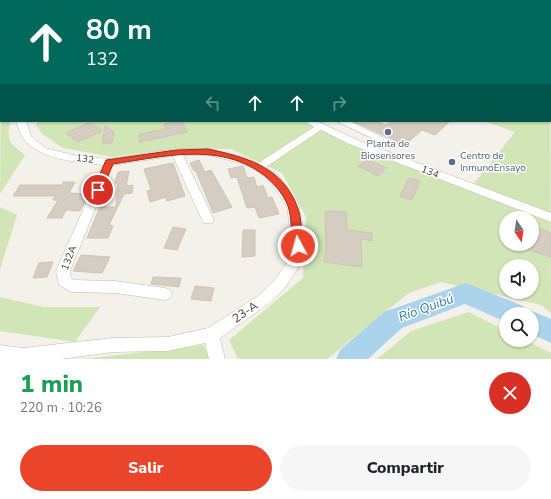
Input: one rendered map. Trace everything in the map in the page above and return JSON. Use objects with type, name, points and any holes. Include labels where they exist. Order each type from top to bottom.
[{"type":"street","name":"132","points":[[21,122],[26,137],[41,150],[77,158],[109,162],[176,152],[208,152],[240,159],[259,167]]},
{"type":"street","name":"134","points":[[312,122],[353,142],[551,218]]},
{"type":"street","points":[[343,122],[388,142]]},
{"type":"street","points":[[259,167],[320,127]]},
{"type":"street","points":[[176,152],[208,220]]},
{"type":"street","name":"132A","points":[[109,162],[62,271],[64,281],[72,286],[115,287],[165,294]]},
{"type":"street","name":"23-A","points":[[0,353],[23,356],[113,345],[168,344],[211,335],[263,300],[279,285],[293,265],[298,246],[293,206],[274,178],[259,167]]},
{"type":"street","points":[[211,335],[217,359]]},
{"type":"green space","points":[[1,122],[11,122],[9,127],[10,141],[25,155],[0,194]]},
{"type":"green space","points":[[38,122],[321,122],[351,137],[472,186],[515,132],[487,122],[550,122],[551,313],[541,305],[515,299],[539,299],[539,259],[499,259],[499,295],[441,282],[409,293],[327,359],[238,359],[229,340],[303,278],[306,217],[282,173],[231,149],[161,151],[112,157],[63,148],[42,134],[36,125]]},
{"type":"green space","points":[[0,207],[17,215],[0,269]]},
{"type":"green space","points":[[0,297],[43,307],[100,307],[75,342],[0,331]]},
{"type":"green space","points":[[469,312],[499,327],[499,347],[539,347],[551,353],[551,359],[377,359],[411,331]]},
{"type":"green space","points":[[204,345],[209,359],[83,359]]},
{"type":"building","points":[[90,122],[102,131],[78,142],[66,133]]},
{"type":"building","points":[[182,122],[187,132],[139,142],[139,134],[165,129],[164,124]]},
{"type":"building","name":"Planta de Biosensores","points":[[354,122],[378,122],[386,125],[390,122],[449,122],[435,135],[422,130],[405,145]]},
{"type":"building","points":[[105,126],[114,132],[112,143],[102,144]]},
{"type":"building","points":[[366,159],[386,168],[378,176],[358,166]]},
{"type":"building","points":[[199,160],[205,172],[211,170],[232,207],[213,213],[196,171],[194,171],[190,163]]},
{"type":"building","points":[[173,163],[185,196],[167,201],[166,197],[150,202],[147,191],[151,190],[144,169]]},
{"type":"building","points":[[243,166],[247,178],[254,177],[257,187],[263,185],[268,198],[272,197],[279,214],[259,218],[255,207],[247,208],[237,177],[231,178],[228,169]]},
{"type":"building","points":[[129,171],[126,186],[133,185],[132,193],[124,194],[109,225],[113,226],[108,238],[87,238],[100,207],[116,207],[118,183],[115,183],[118,172]]},
{"type":"building","points":[[409,178],[420,181],[412,200],[400,196]]},
{"type":"building","points":[[63,182],[75,182],[69,193],[89,194],[80,211],[66,210],[62,218],[47,218],[58,200],[53,200],[55,196],[13,196],[20,185],[62,185]]},
{"type":"building","points":[[325,211],[346,212],[347,230],[372,233],[372,241],[361,239],[362,267],[324,262],[326,249]]},
{"type":"building","points":[[173,227],[186,229],[177,250],[164,248]]},
{"type":"building","points":[[539,229],[551,233],[551,257],[532,251],[539,251]]},
{"type":"building","points":[[243,230],[255,230],[255,256],[242,257]]},
{"type":"building","points":[[81,255],[110,257],[102,273],[73,271]]},
{"type":"building","points":[[53,262],[47,277],[33,278],[39,263]]},
{"type":"building","points":[[153,277],[181,278],[179,287],[151,284]]},
{"type":"building","points":[[195,286],[214,288],[211,301],[191,299]]},
{"type":"waterway","name":"Río Quibú","points":[[349,359],[393,320],[466,293],[499,307]]},
{"type":"waterway","name":"Río Quibú","points":[[539,325],[551,331]]},
{"type":"place","name":"Planta de Biosensores","points":[[388,132]]},
{"type":"place","name":"Centro de InmunoEnsayo","points":[[452,162]]},
{"type":"route","points":[[98,190],[109,162],[176,152],[208,152],[240,159],[259,167],[274,178],[282,188],[293,206],[298,246]]}]
